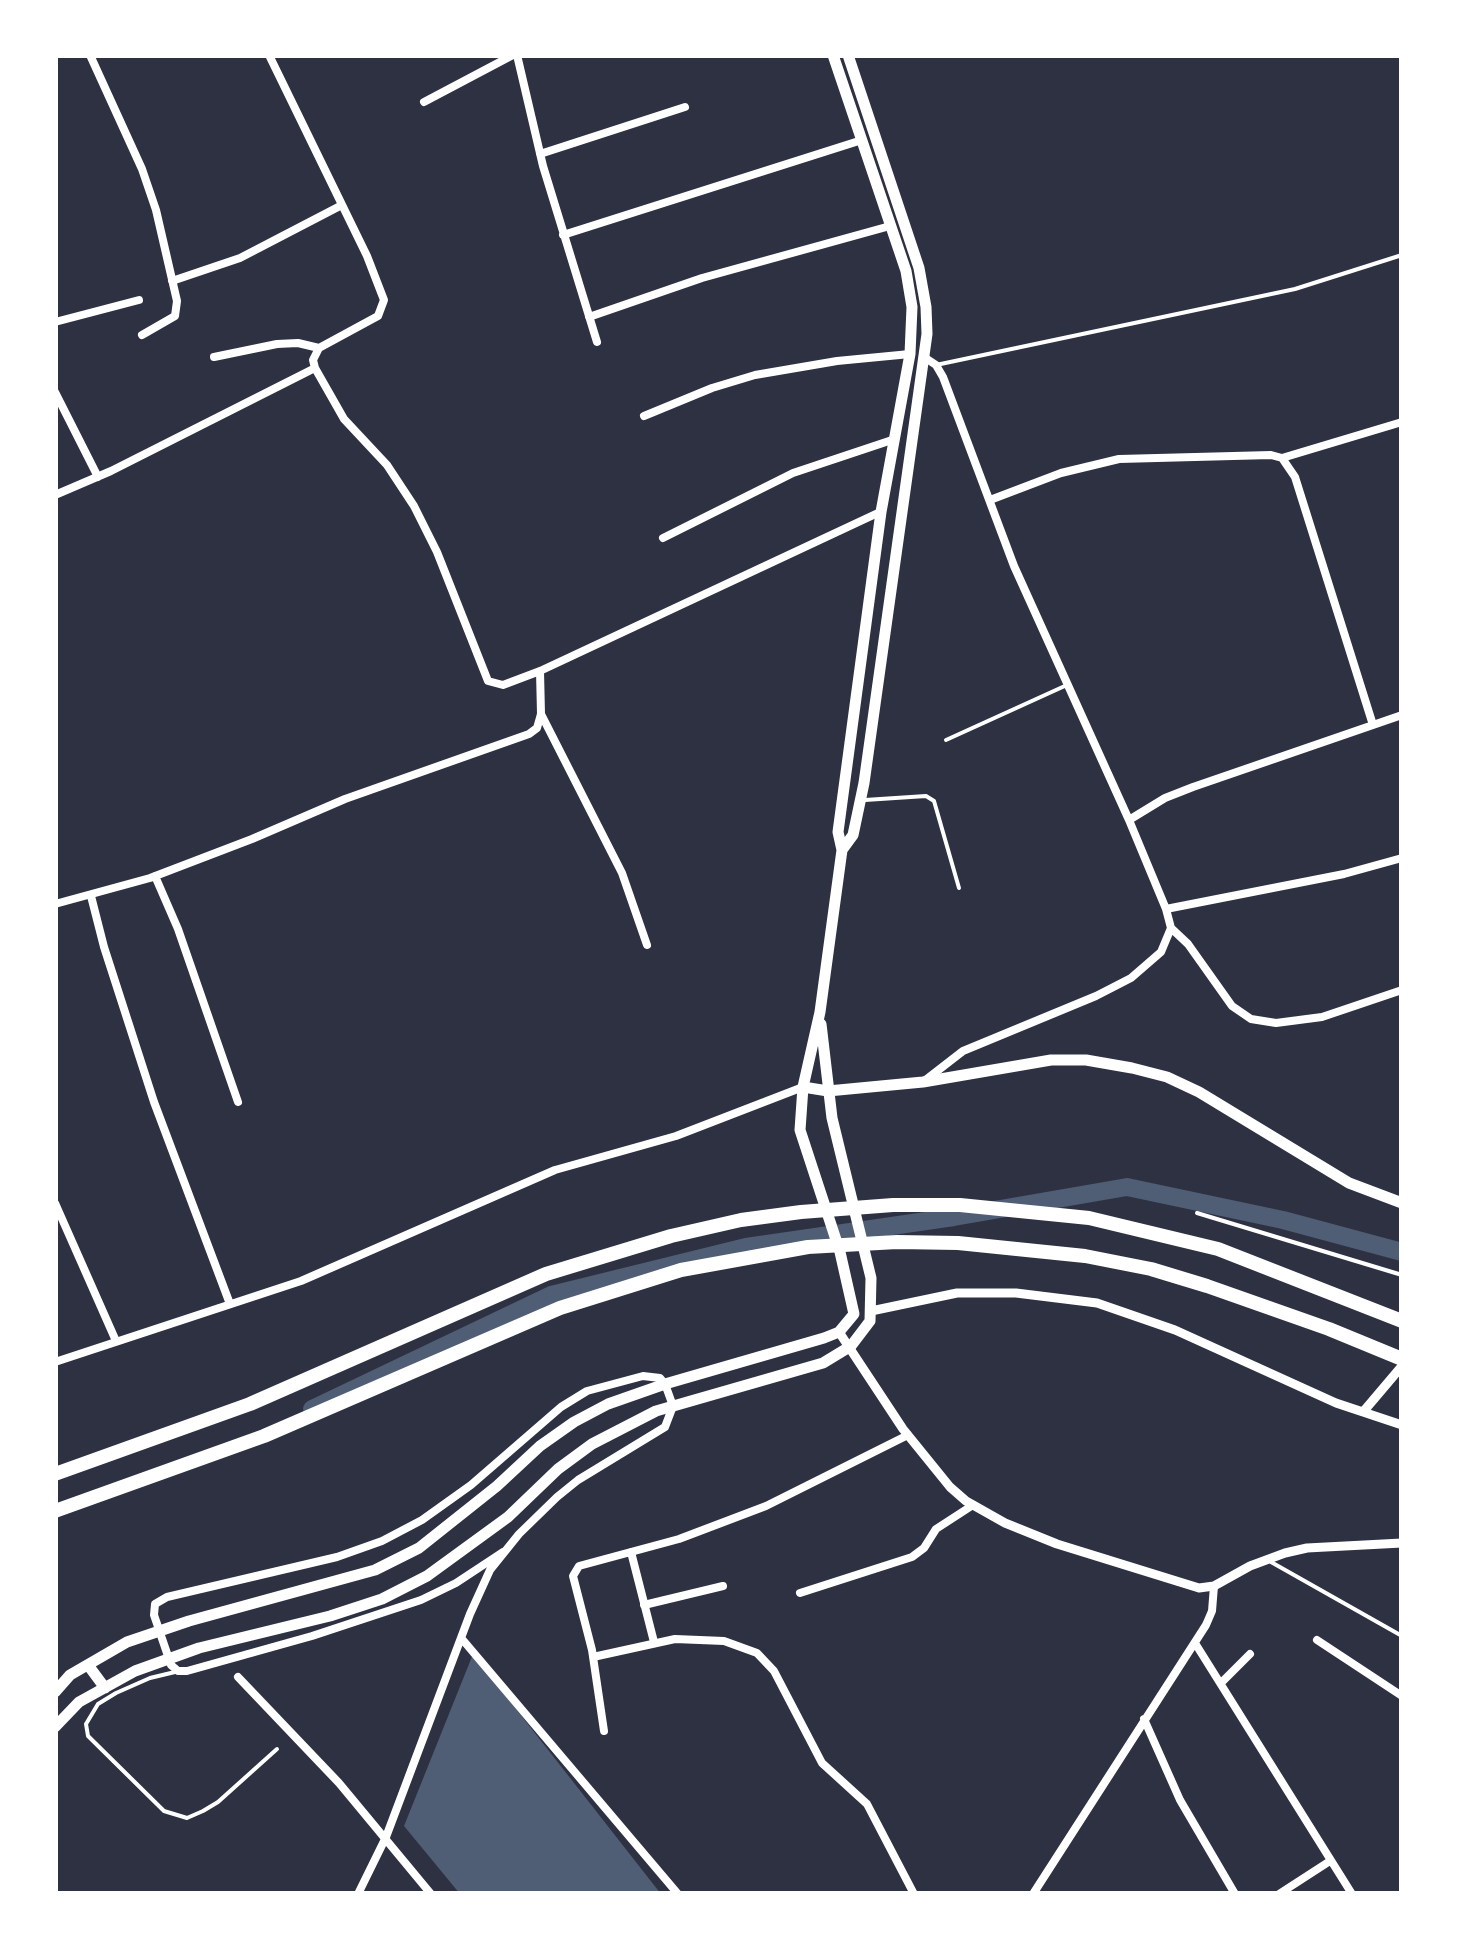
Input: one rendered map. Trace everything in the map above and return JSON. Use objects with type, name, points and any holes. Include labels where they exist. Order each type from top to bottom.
[{"type":"highway","points":[[55,1474],[265,1398],[546,1274],[671,1236],[740,1220],[801,1212],[960,1205],[1090,1218],[1218,1248],[1402,1321]]},
{"type":"highway","points":[[55,1511],[264,1436],[560,1308],[681,1270],[808,1247],[958,1242],[1084,1256],[1151,1269],[1207,1286],[1329,1328],[1402,1362]]},
{"type":"main road","points":[[58,1686],[127,1642],[375,1570],[419,1548],[574,1422],[608,1404],[665,1384],[838,1332],[854,1314],[840,1252],[800,1130],[803,1087],[820,1012],[842,850],[838,832],[882,512],[910,354],[912,307],[906,271],[834,55]]},
{"type":"main road","points":[[842,850],[854,835],[931,361],[919,268],[848,55]]},
{"type":"main road","points":[[55,1727],[79,1702],[135,1670],[199,1648],[382,1599],[427,1576],[508,1518],[558,1469],[592,1444],[656,1411],[823,1363],[851,1346],[870,1320],[871,1278],[832,1118],[820,1012]]},
{"type":"main road","points":[[803,1087],[828,1091],[923,1082],[1051,1060],[1086,1060],[1132,1068],[1199,1092],[1349,1182],[1402,1204]]},
{"type":"main road","points":[[88,1664],[105,1688]]},
{"type":"street","points":[[90,55],[142,169],[156,210],[177,301],[176,316],[142,335]]},
{"type":"street","points":[[269,55],[382,289],[384,309],[319,348],[313,360],[315,368],[336,407],[387,465],[414,506],[488,680],[503,685],[540,672],[882,512]]},
{"type":"street","points":[[424,102],[515,55],[540,154],[598,342]]},
{"type":"street","points":[[540,154],[685,107]]},
{"type":"street","points":[[564,235],[862,140]]},
{"type":"street","points":[[172,281],[240,258],[342,205]]},
{"type":"street","points":[[589,317],[702,278],[890,226]]},
{"type":"street","points":[[55,322],[139,300]]},
{"type":"street","points":[[214,357],[277,344],[319,348]]},
{"type":"street","points":[[644,416],[755,375],[837,360],[910,354],[931,361],[1014,566],[1166,909],[1170,928],[1161,952],[1130,978],[963,1051],[923,1082]]},
{"type":"street","points":[[55,494],[315,368]]},
{"type":"street","points":[[55,392],[98,476]]},
{"type":"street","points":[[990,500],[1061,473],[1119,459],[1271,455],[1282,458],[1402,422]]},
{"type":"street","points":[[663,538],[793,473],[894,439]]},
{"type":"street","points":[[1282,458],[1295,477],[1373,724]]},
{"type":"street","points":[[55,904],[155,876],[344,799],[529,734],[537,728],[542,714],[540,672]]},
{"type":"street","points":[[542,714],[622,873],[647,945]]},
{"type":"street","points":[[1128,820],[1179,792],[1402,715]]},
{"type":"street","points":[[1166,909],[1344,874],[1402,858]]},
{"type":"street","points":[[155,876],[178,929],[238,1102]]},
{"type":"street","points":[[91,896],[108,963],[154,1102],[230,1304]]},
{"type":"street","points":[[1170,928],[1188,944],[1232,1006],[1252,1020],[1276,1023],[1322,1017],[1402,990]]},
{"type":"street","points":[[55,1362],[345,1264],[555,1170],[676,1136],[803,1087]]},
{"type":"street","points":[[55,1203],[116,1342]]},
{"type":"street","points":[[871,1311],[957,1292],[1016,1293],[1097,1303],[1175,1330],[1336,1403],[1402,1425]]},
{"type":"street","points":[[838,1332],[908,1435],[950,1487],[1005,1524],[1057,1544],[1186,1586],[1214,1586],[1265,1560],[1307,1548],[1402,1543]]},
{"type":"street","points":[[1362,1412],[1402,1362]]},
{"type":"street","points":[[358,1894],[386,1837],[479,1591],[503,1552],[537,1514],[578,1480],[665,1427],[672,1406],[665,1384],[660,1378],[643,1376],[588,1391],[561,1406],[471,1485],[422,1520],[382,1541],[337,1558],[166,1598],[155,1604],[154,1615],[171,1665],[178,1672],[312,1636],[421,1600],[456,1583],[503,1552]]},
{"type":"street","points":[[604,1731],[593,1657],[574,1582],[575,1570],[586,1563],[679,1538],[766,1506],[908,1435]]},
{"type":"street","points":[[800,1594],[912,1557],[936,1530],[973,1505]]},
{"type":"street","points":[[631,1552],[654,1642]]},
{"type":"street","points":[[644,1606],[723,1586]]},
{"type":"street","points":[[1033,1894],[1195,1643],[1212,1611],[1214,1586]]},
{"type":"street","points":[[462,1639],[678,1894]]},
{"type":"street","points":[[593,1657],[654,1642],[705,1639],[742,1646],[766,1661],[822,1763],[867,1804],[914,1894]]},
{"type":"street","points":[[1317,1640],[1402,1696]]},
{"type":"street","points":[[1195,1643],[1352,1894]]},
{"type":"street","points":[[1222,1682],[1250,1654]]},
{"type":"street","points":[[238,1677],[340,1783],[431,1894]]},
{"type":"street","points":[[1144,1719],[1180,1800],[1235,1894]]},
{"type":"street","points":[[1278,1894],[1330,1861]]},
{"type":"lane","points":[[931,361],[1295,288],[1402,255]]},
{"type":"lane","points":[[946,740],[1067,685]]},
{"type":"lane","points":[[860,801],[926,796],[934,801],[960,888]]},
{"type":"lane","points":[[1197,1213],[1402,1274]]},
{"type":"lane","points":[[1265,1560],[1402,1636]]},
{"type":"lane","points":[[178,1672],[150,1678],[116,1693],[98,1704],[86,1724],[88,1736],[164,1812],[187,1818],[218,1802],[277,1748]]},
{"type":"water","points":[[473,1654],[661,1894],[460,1894],[404,1826]]},
{"type":"waterway","points":[[312,1409],[551,1295],[746,1247],[1127,1187],[1283,1220],[1402,1252]]}]
